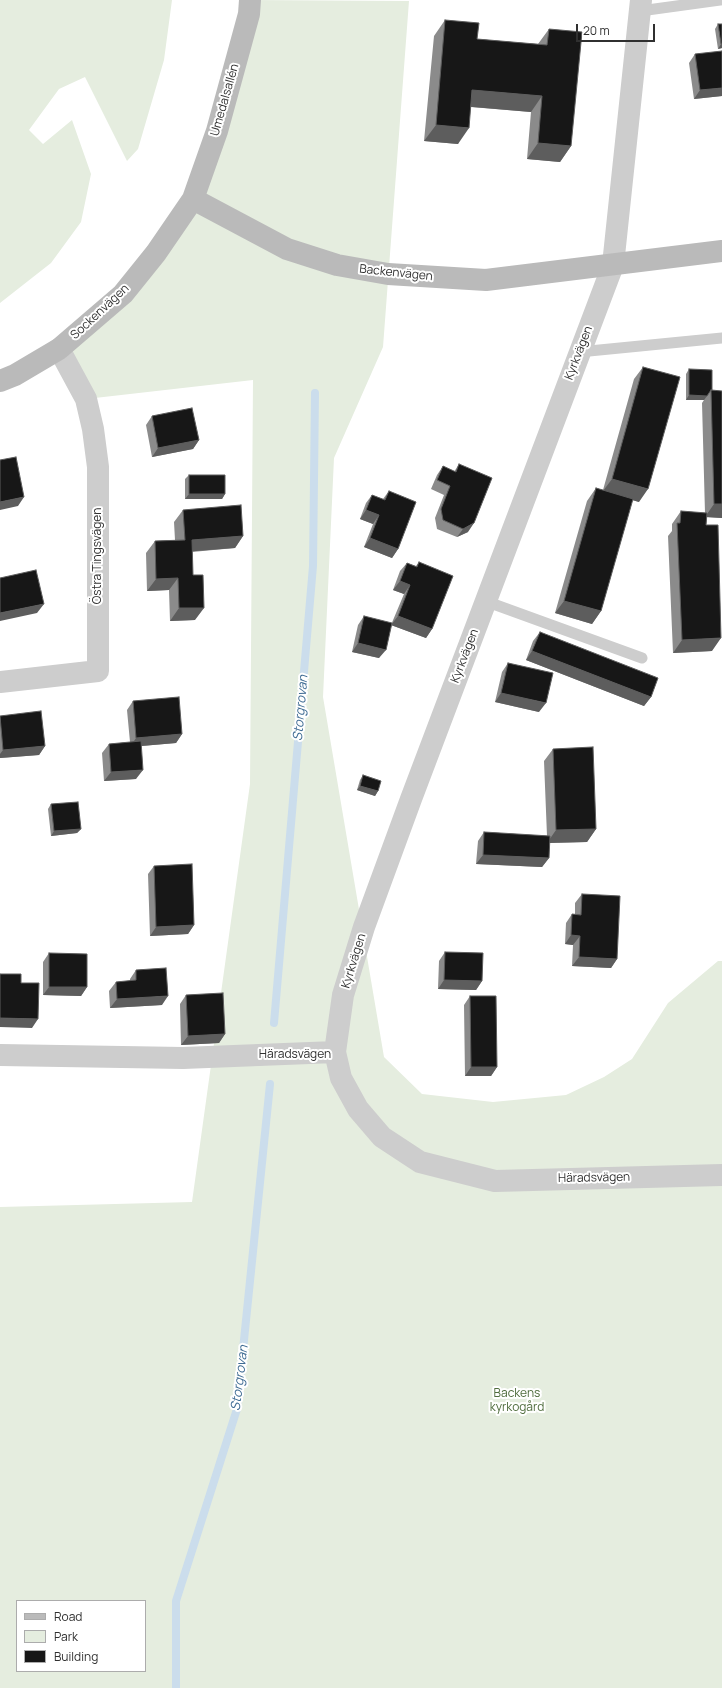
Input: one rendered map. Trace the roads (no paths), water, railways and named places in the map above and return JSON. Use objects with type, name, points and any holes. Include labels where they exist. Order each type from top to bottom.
[{"type":"street","name":"Umedalsallén","points":[[193,199],[217,131],[249,14],[250,0]]},
{"type":"street","points":[[613,265],[641,5]]},
{"type":"street","name":"Backenvägen","points":[[193,199],[287,249],[337,265],[388,274],[486,280],[722,251]]},
{"type":"street","name":"Sockenvägen","points":[[0,381],[16,375],[59,349],[123,294],[156,253],[193,199]]},
{"type":"street","name":"Kyrkvägen","points":[[335,1052],[343,996],[364,927],[485,601],[613,265]]},
{"type":"street","name":"Östra Tingsvägen","points":[[0,682],[98,671],[98,467],[93,429],[86,399],[59,349]]},
{"type":"street","name":"Häradsvägen","points":[[0,1054],[183,1058],[335,1052],[341,1078],[358,1109],[382,1137],[420,1162],[495,1181],[722,1175]]},
{"type":"lane","points":[[641,5],[720,0]]},
{"type":"lane","points":[[579,352],[722,338]]},
{"type":"lane","points":[[485,601],[642,658]]},
{"type":"waterway","name":"Storgrovan","points":[[274,1023],[313,566],[315,393]]},
{"type":"waterway","name":"Storgrovan","points":[[176,1688],[176,1601],[237,1409],[270,1084]]},
{"type":"park label","name":"Backens kyrkogård","points":[[517,1401]]}]
